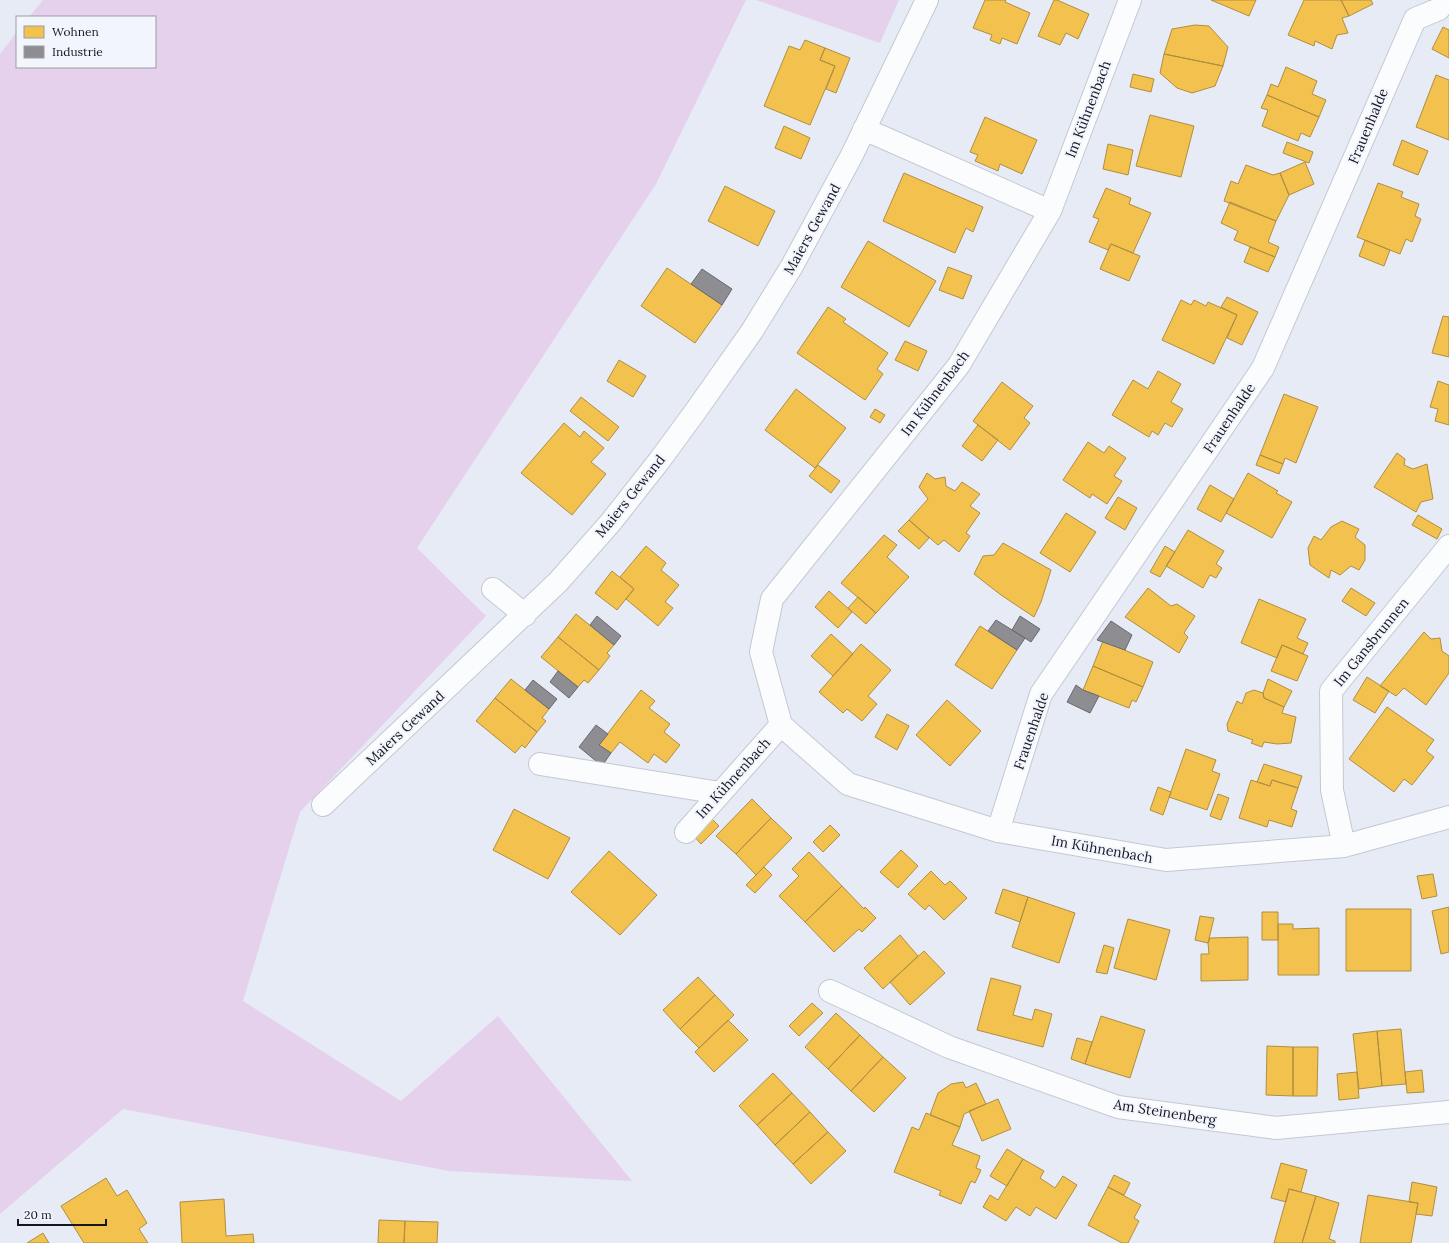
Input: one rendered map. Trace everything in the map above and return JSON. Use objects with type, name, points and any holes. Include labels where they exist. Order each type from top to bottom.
[{"type":"street","name":"Maiers Gewand","points":[[323,805],[525,615],[558,582],[639,488],[752,331],[777,291],[836,185],[926,0]]},
{"type":"street","name":"Im Kühnenbach","points":[[1130,0],[1050,211],[959,365],[772,599],[761,652],[781,725],[848,784],[998,831],[1166,860],[1344,846],[1449,817]]},
{"type":"street","name":"Frauenhalde","points":[[998,831],[1041,694],[1263,368],[1415,19],[1438,9],[1444,0]]},
{"type":"street","points":[[864,129],[1050,211]]},
{"type":"street","name":"Im Gansbrunnen","points":[[1344,846],[1332,790],[1331,691],[1449,546]]},
{"type":"street","points":[[493,589],[525,615]]},
{"type":"street","name":"Im Kühnenbach","points":[[686,832],[781,725]]},
{"type":"street","points":[[540,764],[720,793]]},
{"type":"street","name":"Am Steinenberg","points":[[830,991],[948,1047],[1118,1107],[1276,1128],[1449,1112]]},
{"type":"shaded area","points":[[43,0],[746,0],[656,184],[417,548],[486,616],[300,812],[243,1001],[401,1101],[498,1016],[632,1181],[449,1171],[123,1109],[0,1214],[0,54],[16,33],[16,68],[156,68],[156,16],[30,16]]},
{"type":"shaded area","points":[[756,0],[899,0],[880,43]]},
{"type":"building: Wohnen","points":[[985,0],[1006,0],[1005,2],[1030,13],[1017,44],[1002,38],[1000,44],[990,40],[992,35],[973,28]]},
{"type":"building: Wohnen","points":[[1054,0],[1089,14],[1078,39],[1066,33],[1060,45],[1038,36]]},
{"type":"building: Wohnen","points":[[1211,0],[1256,0],[1249,16]]},
{"type":"building: Wohnen","points":[[1304,0],[1341,0],[1349,16],[1342,18],[1348,33],[1337,35],[1332,49],[1315,41],[1314,46],[1288,35]]},
{"type":"building: Wohnen","points":[[1341,0],[1371,0],[1373,4],[1349,16]]},
{"type":"building: Wohnen","points":[[1195,25],[1209,26],[1228,47],[1223,66],[1164,54],[1172,29]]},
{"type":"building: Wohnen","points":[[1443,27],[1449,30],[1449,58],[1432,49]]},
{"type":"building: Wohnen","points":[[805,40],[825,48],[820,60],[835,66],[810,125],[764,106],[789,46],[800,50]]},
{"type":"building: Wohnen","points":[[825,48],[850,58],[836,93],[826,89],[835,66],[820,60]]},
{"type":"building: Wohnen","points":[[1164,54],[1223,66],[1215,86],[1192,93],[1177,88],[1160,73]]},
{"type":"building: Wohnen","points":[[1286,67],[1317,81],[1312,94],[1326,100],[1319,117],[1267,95],[1271,84],[1278,87]]},
{"type":"building: Wohnen","points":[[1133,74],[1154,79],[1151,92],[1130,87]]},
{"type":"building: Wohnen","points":[[1436,75],[1449,80],[1449,140],[1416,127]]},
{"type":"building: Wohnen","points":[[1267,95],[1319,117],[1310,137],[1301,133],[1298,141],[1262,126],[1268,110],[1261,108]]},
{"type":"building: Wohnen","points":[[1150,115],[1194,126],[1181,177],[1136,166]]},
{"type":"building: Wohnen","points":[[985,117],[1037,140],[1022,174],[1000,164],[998,171],[975,161],[978,155],[970,152]]},
{"type":"building: Wohnen","points":[[784,126],[810,138],[801,159],[775,148]]},
{"type":"building: Wohnen","points":[[1402,140],[1428,151],[1418,175],[1393,165]]},
{"type":"building: Wohnen","points":[[1287,142],[1313,152],[1309,163],[1283,153]]},
{"type":"building: Wohnen","points":[[1108,144],[1133,150],[1128,175],[1103,169]]},
{"type":"building: Wohnen","points":[[1305,162],[1314,184],[1289,195],[1280,173]]},
{"type":"building: Wohnen","points":[[1246,165],[1273,175],[1280,173],[1289,195],[1276,221],[1224,201],[1231,181],[1238,184]]},
{"type":"building: Wohnen","points":[[904,173],[983,207],[973,232],[966,228],[955,253],[883,221]]},
{"type":"building: Wohnen","points":[[1378,183],[1403,192],[1401,197],[1419,204],[1415,216],[1421,219],[1412,242],[1406,239],[1400,254],[1357,237]]},
{"type":"building: Wohnen","points":[[725,186],[775,211],[758,246],[708,221]]},
{"type":"building: Wohnen","points":[[1106,188],[1131,198],[1129,204],[1151,213],[1133,253],[1111,244],[1108,250],[1089,242],[1099,219],[1093,217]]},
{"type":"building: Wohnen","points":[[1230,202],[1276,221],[1268,242],[1279,247],[1275,257],[1234,240],[1238,231],[1221,223]]},
{"type":"building: Wohnen","points":[[1365,240],[1390,250],[1384,266],[1359,256]]},
{"type":"building: Wohnen","points":[[868,241],[936,281],[909,327],[841,287]]},
{"type":"building: Wohnen","points":[[1111,244],[1140,256],[1129,281],[1100,269]]},
{"type":"building: Wohnen","points":[[1250,247],[1275,257],[1268,272],[1244,262]]},
{"type":"building: Wohnen","points":[[948,267],[972,276],[963,299],[939,290]]},
{"type":"building: Wohnen","points":[[667,268],[722,305],[695,343],[641,306]]},
{"type":"building: Wohnen","points":[[1227,297],[1258,312],[1242,345],[1227,338],[1237,315],[1221,307]]},
{"type":"building: Wohnen","points":[[1181,300],[1191,305],[1194,300],[1206,306],[1208,302],[1237,315],[1214,364],[1162,340]]},
{"type":"building: Wohnen","points":[[828,307],[846,319],[843,322],[888,353],[877,369],[883,374],[865,400],[797,353]]},
{"type":"building: Wohnen","points":[[1443,316],[1449,317],[1449,357],[1432,353]]},
{"type":"building: Wohnen","points":[[905,341],[927,351],[918,371],[895,360]]},
{"type":"building: Wohnen","points":[[619,360],[646,376],[633,397],[607,381]]},
{"type":"building: Wohnen","points":[[1158,371],[1181,384],[1171,402],[1183,409],[1172,427],[1165,423],[1158,435],[1152,431],[1149,437],[1112,415],[1133,380],[1148,389]]},
{"type":"building: Wohnen","points":[[1438,381],[1449,385],[1449,425],[1435,421],[1438,409],[1430,407]]},
{"type":"building: Wohnen","points":[[1002,382],[1033,406],[1024,418],[1030,423],[1010,450],[973,421]]},
{"type":"building: Wohnen","points":[[796,389],[846,428],[815,468],[765,430]]},
{"type":"building: Wohnen","points":[[1284,394],[1318,407],[1296,463],[1285,458],[1283,464],[1260,455]]},
{"type":"building: Wohnen","points":[[581,397],[619,427],[608,441],[570,411]]},
{"type":"building: Wohnen","points":[[875,409],[885,415],[880,423],[870,417]]},
{"type":"building: Wohnen","points":[[564,423],[580,437],[584,431],[604,448],[591,462],[606,474],[572,515],[521,473]]},
{"type":"building: Wohnen","points":[[978,425],[998,440],[982,461],[962,446]]},
{"type":"building: Wohnen","points":[[1088,442],[1104,453],[1109,446],[1126,458],[1114,476],[1122,481],[1107,504],[1092,494],[1090,498],[1063,480]]},
{"type":"building: Wohnen","points":[[1397,453],[1405,459],[1404,465],[1413,469],[1427,464],[1433,499],[1421,502],[1416,512],[1374,487]]},
{"type":"building: Wohnen","points":[[1260,455],[1283,464],[1279,474],[1256,465]]},
{"type":"building: Wohnen","points":[[818,465],[840,481],[831,493],[809,476]]},
{"type":"building: Wohnen","points":[[927,473],[935,479],[945,477],[946,486],[955,491],[962,482],[980,494],[970,506],[980,513],[966,533],[970,536],[959,552],[944,540],[938,545],[909,520],[928,499],[919,487]]},
{"type":"building: Wohnen","points":[[1248,473],[1278,491],[1276,493],[1292,502],[1272,538],[1226,513]]},
{"type":"building: Wohnen","points":[[1210,485],[1234,499],[1221,522],[1197,509]]},
{"type":"building: Wohnen","points":[[1118,497],[1137,508],[1125,530],[1105,518]]},
{"type":"building: Wohnen","points":[[1066,513],[1096,532],[1070,572],[1040,553]]},
{"type":"building: Wohnen","points":[[1418,515],[1442,529],[1437,539],[1412,525]]},
{"type":"building: Wohnen","points":[[909,520],[929,538],[919,549],[898,531]]},
{"type":"building: Wohnen","points":[[1342,521],[1359,529],[1355,537],[1365,545],[1365,560],[1359,570],[1351,566],[1340,575],[1331,570],[1329,578],[1310,565],[1308,548],[1314,536],[1321,540],[1331,527]]},
{"type":"building: Wohnen","points":[[1188,530],[1224,551],[1216,564],[1222,568],[1216,578],[1210,575],[1203,588],[1166,566]]},
{"type":"building: Wohnen","points":[[884,535],[897,545],[887,557],[909,577],[876,613],[841,583]]},
{"type":"building: Wohnen","points":[[1003,543],[1051,570],[1041,602],[1034,617],[1001,595],[974,574],[983,556],[994,555]]},
{"type":"building: Wohnen","points":[[646,546],[666,563],[661,570],[679,585],[665,602],[673,608],[658,626],[626,599],[634,589],[620,577]]},
{"type":"building: Wohnen","points":[[1165,546],[1175,552],[1160,577],[1150,572]]},
{"type":"building: Wohnen","points":[[612,571],[634,589],[617,610],[595,593]]},
{"type":"building: Wohnen","points":[[1148,588],[1171,606],[1177,604],[1195,616],[1184,633],[1188,637],[1179,653],[1125,617]]},
{"type":"building: Wohnen","points":[[1351,588],[1375,603],[1366,616],[1342,601]]},
{"type":"building: Wohnen","points":[[829,591],[852,612],[838,628],[815,607]]},
{"type":"building: Wohnen","points":[[858,597],[876,613],[866,624],[848,608]]},
{"type":"building: Wohnen","points":[[1259,599],[1306,619],[1297,638],[1308,643],[1303,654],[1282,645],[1277,658],[1241,643]]},
{"type":"building: Wohnen","points":[[576,614],[614,645],[607,653],[610,656],[599,670],[558,637]]},
{"type":"building: Wohnen","points":[[980,626],[1017,650],[992,689],[955,665]]},
{"type":"building: Wohnen","points":[[1424,632],[1431,639],[1440,638],[1442,651],[1449,656],[1449,673],[1426,705],[1404,688],[1396,696],[1380,686]]},
{"type":"building: Wohnen","points":[[831,634],[853,654],[833,676],[811,656]]},
{"type":"building: Wohnen","points":[[558,637],[599,670],[588,683],[584,680],[578,687],[541,657]]},
{"type":"building: Wohnen","points":[[1103,641],[1153,662],[1143,687],[1093,666]]},
{"type":"building: Wohnen","points":[[861,644],[891,670],[868,696],[877,704],[862,721],[847,709],[843,713],[819,692]]},
{"type":"building: Wohnen","points":[[1282,645],[1308,656],[1297,681],[1271,671]]},
{"type":"building: Wohnen","points":[[1093,666],[1143,687],[1136,702],[1132,700],[1129,708],[1083,690]]},
{"type":"building: Wohnen","points":[[1367,677],[1389,691],[1375,713],[1353,700]]},
{"type":"building: Wohnen","points":[[511,679],[549,709],[542,718],[546,721],[537,732],[495,698]]},
{"type":"building: Wohnen","points":[[1268,679],[1292,691],[1284,707],[1264,698],[1263,693]]},
{"type":"building: Wohnen","points":[[641,690],[655,701],[649,708],[670,724],[664,732],[680,745],[666,763],[654,754],[648,763],[620,742],[611,753],[599,745]]},
{"type":"building: Wohnen","points":[[1254,690],[1263,693],[1264,698],[1284,707],[1282,713],[1296,717],[1291,743],[1277,744],[1264,742],[1262,747],[1251,743],[1253,740],[1228,731],[1227,724],[1237,701],[1242,704],[1246,693]]},
{"type":"building: Wohnen","points":[[495,698],[537,732],[525,748],[522,745],[515,753],[476,721]]},
{"type":"building: Wohnen","points":[[947,700],[981,731],[950,766],[916,735]]},
{"type":"building: Wohnen","points":[[1387,707],[1434,740],[1426,751],[1434,757],[1412,785],[1404,779],[1394,792],[1349,759]]},
{"type":"building: Wohnen","points":[[887,714],[909,726],[897,750],[875,737]]},
{"type":"building: Wohnen","points":[[1186,749],[1216,760],[1212,771],[1220,774],[1207,810],[1169,797]]},
{"type":"building: Wohnen","points":[[1264,764],[1302,776],[1298,788],[1272,780],[1270,786],[1257,782]]},
{"type":"building: Wohnen","points":[[1251,780],[1270,786],[1272,780],[1298,788],[1291,809],[1297,811],[1292,827],[1269,820],[1267,827],[1239,818]]},
{"type":"building: Wohnen","points":[[1158,787],[1171,792],[1163,815],[1150,810]]},
{"type":"building: Wohnen","points":[[1218,794],[1229,798],[1221,820],[1210,816]]},
{"type":"building: Wohnen","points":[[752,799],[771,818],[736,854],[716,836]]},
{"type":"building: Wohnen","points":[[514,809],[570,838],[548,879],[493,850]]},
{"type":"building: Wohnen","points":[[711,818],[719,826],[701,844],[694,836]]},
{"type":"building: Wohnen","points":[[771,818],[792,838],[756,875],[736,854]]},
{"type":"building: Wohnen","points":[[830,825],[840,835],[823,852],[813,842]]},
{"type":"building: Wohnen","points":[[901,850],[918,866],[898,888],[880,872]]},
{"type":"building: Wohnen","points":[[609,851],[657,895],[620,935],[571,892]]},
{"type":"building: Wohnen","points":[[809,852],[842,886],[805,922],[779,896],[799,876],[792,869]]},
{"type":"building: Wohnen","points":[[764,867],[772,875],[755,893],[746,885]]},
{"type":"building: Wohnen","points":[[931,871],[945,885],[950,881],[967,898],[944,920],[929,905],[925,910],[908,894]]},
{"type":"building: Wohnen","points":[[1433,874],[1437,896],[1422,899],[1417,876]]},
{"type":"building: Wohnen","points":[[842,886],[864,909],[865,907],[876,918],[862,932],[859,929],[834,952],[805,922]]},
{"type":"building: Wohnen","points":[[1003,889],[1028,897],[1020,922],[995,913]]},
{"type":"building: Wohnen","points":[[1028,897],[1075,913],[1059,963],[1012,947]]},
{"type":"building: Wohnen","points":[[1449,907],[1449,952],[1441,954],[1432,911]]},
{"type":"building: Wohnen","points":[[1346,909],[1411,909],[1411,971],[1346,971]]},
{"type":"building: Wohnen","points":[[1262,912],[1278,912],[1278,940],[1262,940]]},
{"type":"building: Wohnen","points":[[1200,916],[1214,918],[1208,943],[1195,940]]},
{"type":"building: Wohnen","points":[[1128,919],[1170,930],[1156,980],[1114,968]]},
{"type":"building: Wohnen","points":[[1278,924],[1293,924],[1293,929],[1319,928],[1319,975],[1278,975]]},
{"type":"building: Wohnen","points":[[900,935],[918,956],[883,989],[864,968]]},
{"type":"building: Wohnen","points":[[1248,937],[1248,980],[1201,981],[1201,954],[1209,954],[1208,943],[1210,938]]},
{"type":"building: Wohnen","points":[[1104,945],[1114,948],[1107,974],[1096,972]]},
{"type":"building: Wohnen","points":[[924,951],[945,973],[910,1005],[890,982]]},
{"type":"building: Wohnen","points":[[698,977],[715,995],[680,1029],[663,1010]]},
{"type":"building: Wohnen","points":[[991,978],[1021,986],[1013,1015],[1032,1020],[1035,1009],[1052,1014],[1043,1047],[977,1030]]},
{"type":"building: Wohnen","points":[[715,995],[734,1015],[699,1048],[680,1029]]},
{"type":"building: Wohnen","points":[[812,1003],[823,1013],[799,1036],[789,1026]]},
{"type":"building: Wohnen","points":[[836,1013],[860,1035],[828,1069],[805,1047]]},
{"type":"building: Wohnen","points":[[1101,1016],[1145,1030],[1130,1078],[1085,1064]]},
{"type":"building: Wohnen","points":[[728,1020],[748,1040],[714,1072],[695,1052]]},
{"type":"building: Wohnen","points":[[1401,1029],[1406,1084],[1382,1086],[1377,1031]]},
{"type":"building: Wohnen","points":[[1377,1031],[1382,1086],[1359,1089],[1353,1034]]},
{"type":"building: Wohnen","points":[[860,1035],[883,1057],[851,1091],[828,1069]]},
{"type":"building: Wohnen","points":[[1077,1038],[1092,1042],[1085,1064],[1071,1059]]},
{"type":"building: Wohnen","points":[[1267,1046],[1293,1047],[1293,1096],[1266,1095]]},
{"type":"building: Wohnen","points":[[1293,1047],[1318,1047],[1317,1096],[1293,1096]]},
{"type":"building: Wohnen","points":[[883,1057],[906,1078],[874,1112],[851,1091]]},
{"type":"building: Wohnen","points":[[1422,1070],[1424,1092],[1407,1093],[1405,1072]]},
{"type":"building: Wohnen","points":[[1357,1072],[1359,1098],[1339,1100],[1337,1074]]},
{"type":"building: Wohnen","points":[[773,1073],[792,1093],[757,1125],[739,1106]]},
{"type":"building: Wohnen","points":[[963,1082],[966,1088],[976,1083],[986,1104],[964,1114],[960,1127],[930,1115],[938,1093],[951,1084]]},
{"type":"building: Wohnen","points":[[792,1093],[810,1112],[775,1145],[757,1125]]},
{"type":"building: Wohnen","points":[[998,1099],[1011,1129],[982,1141],[969,1111]]},
{"type":"building: Wohnen","points":[[810,1112],[828,1132],[793,1164],[775,1145]]},
{"type":"building: Wohnen","points":[[926,1113],[960,1127],[952,1145],[980,1156],[976,1168],[981,1170],[975,1183],[971,1181],[961,1204],[939,1195],[941,1191],[894,1172],[912,1127],[919,1130]]},
{"type":"building: Wohnen","points":[[828,1132],[846,1151],[811,1184],[793,1164]]},
{"type":"building: Wohnen","points":[[1007,1149],[1023,1159],[1007,1186],[990,1176]]},
{"type":"building: Wohnen","points":[[1023,1159],[1044,1171],[1040,1178],[1055,1188],[1063,1176],[1077,1185],[1056,1219],[1036,1207],[1030,1216],[1016,1207],[1006,1221],[983,1207],[990,1195],[998,1200]]},
{"type":"building: Wohnen","points":[[1281,1163],[1307,1170],[1301,1192],[1289,1189],[1286,1202],[1271,1198]]},
{"type":"building: Wohnen","points":[[1114,1175],[1130,1183],[1124,1195],[1108,1187]]},
{"type":"building: Wohnen","points":[[106,1178],[117,1196],[127,1190],[147,1223],[139,1229],[148,1243],[84,1243],[61,1206]]},
{"type":"building: Wohnen","points":[[1412,1182],[1437,1187],[1432,1216],[1416,1214],[1418,1203],[1409,1202]]},
{"type":"building: Wohnen","points":[[1108,1187],[1141,1205],[1134,1218],[1139,1221],[1128,1243],[1122,1243],[1088,1225]]},
{"type":"building: Wohnen","points":[[1289,1189],[1316,1196],[1302,1243],[1274,1243]]},
{"type":"building: Wohnen","points":[[1368,1195],[1418,1203],[1411,1243],[1360,1243]]},
{"type":"building: Wohnen","points":[[1316,1196],[1339,1203],[1329,1239],[1335,1241],[1335,1243],[1302,1243]]},
{"type":"building: Wohnen","points":[[224,1199],[226,1236],[253,1234],[254,1243],[182,1243],[180,1202]]},
{"type":"building: Wohnen","points":[[379,1220],[405,1221],[404,1243],[378,1243]]},
{"type":"building: Wohnen","points":[[405,1221],[438,1222],[437,1243],[404,1243]]},
{"type":"building: Wohnen","points":[[43,1233],[49,1243],[27,1243]]},
{"type":"building: Industrie","points":[[702,269],[732,289],[722,305],[691,284]]},
{"type":"building: Industrie","points":[[597,616],[621,636],[614,645],[590,625]]},
{"type":"building: Industrie","points":[[1020,616],[1040,629],[1031,642],[1012,630]]},
{"type":"building: Industrie","points":[[996,620],[1025,638],[1017,650],[988,631]]},
{"type":"building: Industrie","points":[[1111,621],[1132,635],[1125,650],[1097,640]]},
{"type":"building: Industrie","points":[[558,671],[578,687],[569,698],[550,682]]},
{"type":"building: Industrie","points":[[533,680],[557,699],[549,709],[525,690]]},
{"type":"building: Industrie","points":[[1076,685],[1083,690],[1099,696],[1090,713],[1067,702]]},
{"type":"building: Industrie","points":[[596,725],[608,734],[599,745],[611,753],[602,766],[579,747]]}]
